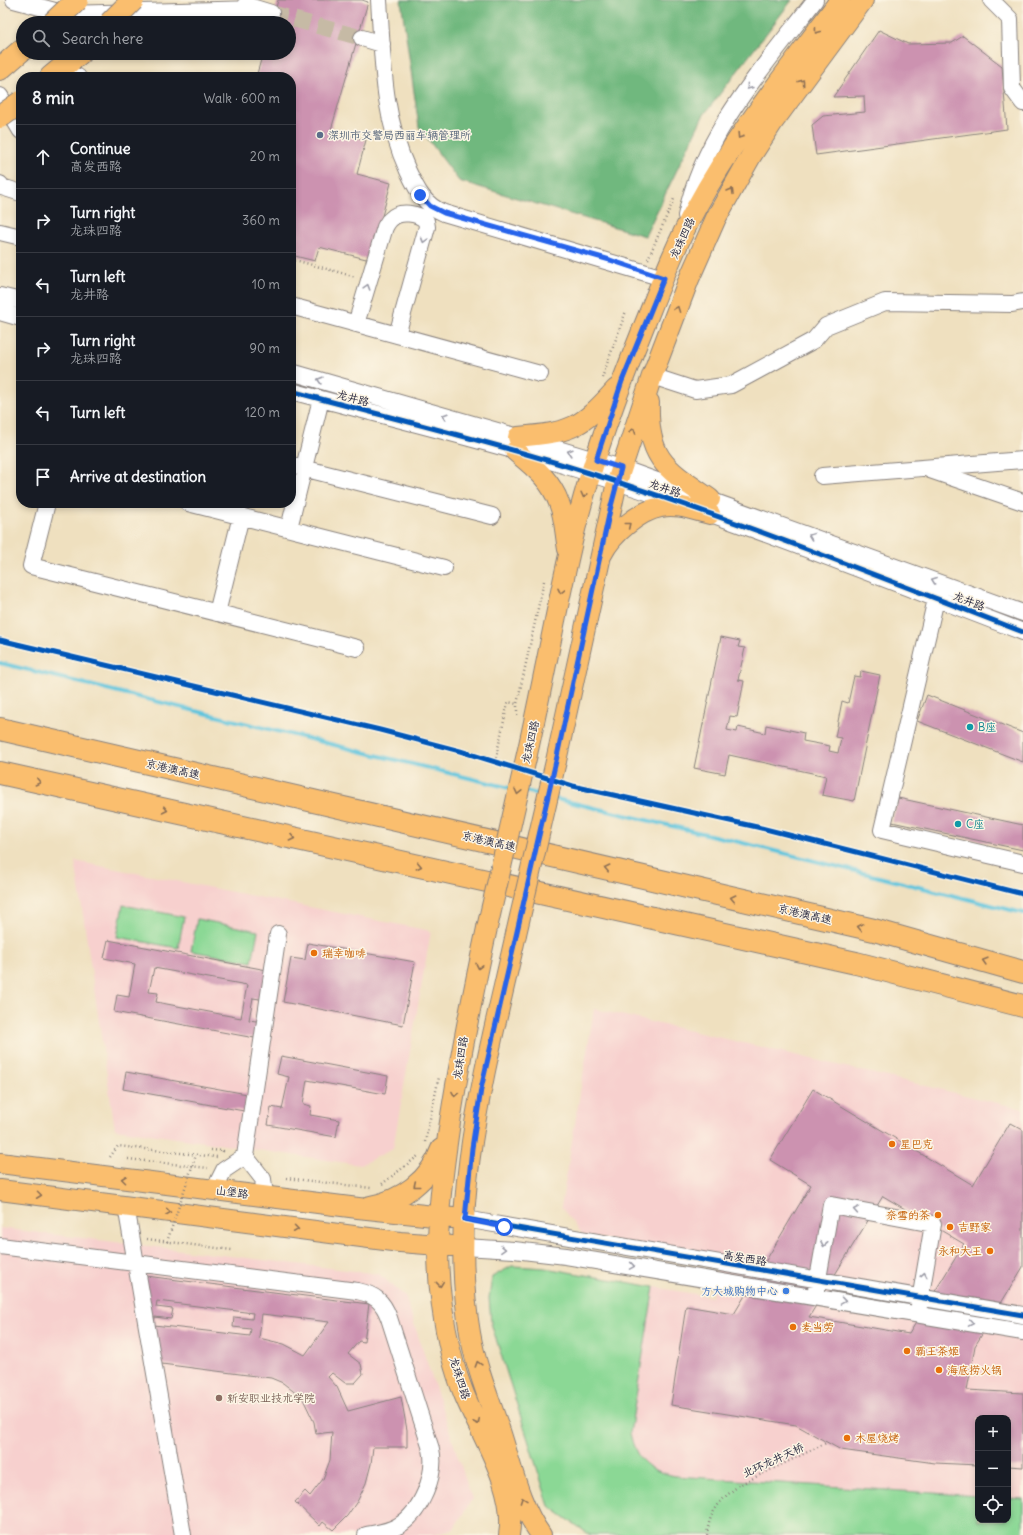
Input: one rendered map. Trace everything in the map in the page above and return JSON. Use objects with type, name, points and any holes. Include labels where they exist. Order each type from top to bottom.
[{"type":"highway","points":[[60,16],[77,0]]},
{"type":"highway","points":[[117,16],[133,0]]},
{"type":"highway","points":[[0,69],[16,55]]},
{"type":"highway","points":[[57,72],[72,60]]},
{"type":"highway","name":"京港澳高速","points":[[0,729],[874,930],[1023,972]]},
{"type":"highway","points":[[0,773],[856,963],[1023,1006]]},
{"type":"main road","name":"龙珠四路","points":[[509,1535],[509,1508],[502,1482],[484,1435],[463,1392],[453,1358],[442,1305],[438,1245],[441,1185],[462,1044],[487,928],[527,754],[569,553],[593,467],[622,381],[682,236],[704,193],[746,127],[840,0]]},
{"type":"main road","name":"龙珠四路","points":[[541,1535],[525,1506],[474,1352],[467,1314],[464,1247],[465,1219],[472,1148],[481,1089],[556,761],[619,475],[652,376],[698,257],[727,196],[773,122],[863,0]]},
{"type":"main road","points":[[652,376],[648,415],[649,427],[655,451],[664,465],[710,506]]},
{"type":"main road","points":[[569,553],[559,502],[543,475],[517,444],[562,432],[576,426],[594,413],[622,381]]},
{"type":"main road","points":[[598,567],[603,552],[613,538],[626,526],[641,516],[662,506],[710,506]]},
{"type":"main road","points":[[358,1208],[376,1205],[396,1198],[414,1187],[428,1174],[438,1158],[450,1129]]},
{"type":"main road","name":"山堡路","points":[[0,1163],[358,1208],[465,1219]]},
{"type":"main road","points":[[0,1190],[400,1242],[464,1247]]},
{"type":"street","points":[[14,0],[66,14],[255,9]]},
{"type":"street","points":[[230,0],[271,13]]},
{"type":"street","points":[[682,236],[687,210],[703,163],[722,125],[816,0]]},
{"type":"street","points":[[991,0],[1010,19],[1012,88],[1023,103]]},
{"type":"street","points":[[379,3],[386,100],[398,148],[427,212],[426,232],[397,335]]},
{"type":"street","points":[[362,38],[382,44]]},
{"type":"street","points":[[0,96],[14,111]]},
{"type":"street","points":[[0,184],[2,187],[16,191]]},
{"type":"street","points":[[356,324],[385,227],[391,218],[399,214],[427,212],[444,213],[610,260],[664,278]]},
{"type":"street","points":[[0,232],[16,236]]},
{"type":"street","points":[[0,296],[16,301]]},
{"type":"street","points":[[652,376],[695,390],[731,385],[814,340],[826,326],[885,302],[1012,304],[1023,302]]},
{"type":"street","points":[[296,307],[540,374]]},
{"type":"street","points":[[0,312],[16,317]]},
{"type":"street","name":"龙井路","points":[[296,374],[619,475],[1023,613]]},
{"type":"street","name":"龙井路","points":[[296,392],[517,444]]},
{"type":"street","points":[[321,399],[297,467],[492,516]]},
{"type":"street","points":[[822,476],[1023,460]]},
{"type":"street","points":[[924,468],[1023,502]]},
{"type":"street","name":"龙井路","points":[[710,506],[936,599],[1023,632]]},
{"type":"street","points":[[46,508],[31,566],[357,648]]},
{"type":"street","points":[[208,508],[444,568]]},
{"type":"street","points":[[289,528],[292,508]]},
{"type":"street","points":[[217,613],[241,516]]},
{"type":"street","points":[[936,599],[882,830],[1023,863]]},
{"type":"street","points":[[265,1196],[263,1179],[245,1156],[278,934]]},
{"type":"street","points":[[214,1190],[224,1170],[245,1156]]},
{"type":"street","points":[[815,1296],[830,1205],[933,1224],[918,1313]]},
{"type":"street","points":[[126,1206],[183,1535]]},
{"type":"street","name":"高发西路","points":[[465,1219],[818,1280],[920,1296],[1023,1315]]},
{"type":"street","points":[[0,1246],[357,1291],[368,1293],[378,1299],[385,1307],[389,1318],[431,1448],[433,1463],[431,1479],[414,1513],[407,1520],[390,1530],[366,1535]]},
{"type":"street","points":[[464,1247],[514,1250],[566,1256],[918,1313],[1023,1332]]},
{"type":"path","points":[[296,260],[369,281]]},
{"type":"path","points":[[600,382],[626,311]]},
{"type":"path","points":[[517,718],[517,704],[545,577]]},
{"type":"path","points":[[495,762],[508,702],[517,704]]},
{"type":"path","points":[[488,760],[502,764]]},
{"type":"path","points":[[425,1144],[439,1074]]},
{"type":"path","points":[[110,1157],[118,1146],[222,1158],[223,1151],[212,1150]]},
{"type":"path","points":[[286,1178],[378,1188],[423,1152]]},
{"type":"path","points":[[167,1242],[196,1155]]},
{"type":"path","points":[[128,1158],[208,1168]]},
{"type":"path","points":[[140,1238],[232,1250]]},
{"type":"shaded area","points":[[75,861],[431,931],[393,1149],[360,1165],[115,1129]]},
{"type":"shaded area","points":[[594,1009],[1023,1109],[1023,1535],[590,1535],[549,1506],[491,1323],[489,1298],[492,1277],[512,1266],[545,1268],[712,1297],[719,1260],[583,1235],[561,1207]]},
{"type":"shaded area","name":"新安职业技术学院","points":[[0,1228],[379,1274],[405,1296],[472,1499],[453,1530],[433,1535],[0,1535]]},
{"type":"green space","points":[[401,0],[792,0],[703,116],[645,236],[459,181],[419,127]]},
{"type":"green space","points":[[123,905],[184,917],[178,948],[117,937]]},
{"type":"green space","points":[[197,919],[258,931],[252,962],[191,951]]},
{"type":"green space","points":[[512,1266],[545,1268],[654,1287],[630,1433],[636,1451],[640,1457],[645,1463],[657,1471],[675,1476],[975,1496],[975,1523],[1011,1523],[1011,1498],[1023,1499],[1023,1535],[590,1535],[549,1506],[491,1323],[489,1298],[492,1277]]},
{"type":"building","name":"深圳市交警局西丽车辆管理所","points":[[278,0],[362,0],[368,2],[331,130],[366,140],[357,174],[391,183],[370,260],[319,247],[315,261],[296,256],[296,72],[257,72],[261,60],[296,60],[296,16],[274,16]]},
{"type":"building","points":[[879,30],[908,44],[952,43],[963,36],[1002,66],[1007,129],[816,155],[812,125],[823,116],[865,112],[864,96],[833,97]]},
{"type":"building","points":[[721,637],[740,641],[738,647],[745,648],[738,680],[744,681],[737,717],[730,716],[727,730],[737,732],[738,727],[765,733],[766,725],[804,733],[803,741],[830,746],[829,751],[838,753],[841,738],[835,737],[842,701],[848,703],[854,676],[860,677],[861,671],[880,675],[854,801],[822,795],[826,776],[729,755],[725,774],[694,768]]},
{"type":"building","name":"B座","points":[[927,695],[1023,733],[1023,762],[917,721]]},
{"type":"building","name":"C座","points":[[898,798],[1023,825],[1023,850],[892,822]]},
{"type":"building","points":[[108,940],[272,971],[266,1000],[253,998],[249,1020],[263,1022],[260,1039],[114,1012],[117,995],[129,997],[135,964],[104,958]],"holes":[[[154,968],[247,985],[241,1018],[156,1002],[158,993],[149,992]]]},
{"type":"building","points":[[308,943],[415,962],[403,1025],[283,1002],[291,958],[305,960]]},
{"type":"building","points":[[281,1056],[388,1076],[385,1094],[307,1080],[303,1104],[311,1106],[310,1115],[339,1120],[336,1137],[268,1125],[271,1107],[282,1109],[289,1077],[277,1074]]},
{"type":"building","points":[[126,1072],[247,1094],[244,1111],[123,1089]]},
{"type":"building","name":"方大城购物中心","points":[[813,1089],[973,1185],[1010,1123],[1023,1130],[1023,1267],[975,1346],[967,1390],[1023,1393],[1023,1467],[1011,1466],[1011,1415],[975,1415],[975,1465],[935,1463],[841,1450],[796,1425],[671,1405],[686,1306],[734,1314],[811,1185],[770,1160]],"holes":[[[883,1196],[964,1244],[909,1334],[809,1317]]]},
{"type":"building","points":[[138,1275],[369,1304],[364,1342],[359,1341],[348,1354],[361,1364],[363,1374],[355,1383],[345,1383],[332,1373],[328,1377],[337,1387],[348,1411],[401,1397],[407,1430],[407,1447],[373,1447],[371,1464],[366,1483],[358,1500],[347,1516],[333,1530],[323,1522],[320,1526],[295,1502],[305,1491],[310,1496],[323,1479],[330,1460],[332,1432],[316,1434],[314,1422],[303,1399],[283,1383],[271,1378],[154,1363]],"holes":[[[157,1301],[253,1313],[252,1319],[234,1317],[233,1327],[251,1329],[250,1336],[154,1325],[155,1317],[171,1319],[173,1309],[156,1307]],[[262,1314],[329,1322],[305,1355],[284,1344],[259,1338]]]},
{"type":"waterway","points":[[0,663],[514,789]]},
{"type":"waterway","points":[[525,791],[542,795]]},
{"type":"waterway","points":[[552,798],[727,839],[1023,913]]},
{"type":"tunnel","points":[[271,13],[282,16]]},
{"type":"tunnel","points":[[296,20],[362,38]]},
{"type":"cycle path","points":[[296,392],[491,444],[557,463],[675,501],[792,543],[1023,632]]},
{"type":"cycle path","points":[[0,640],[380,730],[460,751],[573,786],[757,827],[1023,894]]},
{"type":"cycle path","points":[[465,1219],[1023,1315]]},
{"type":"place","name":"深圳市交警局西丽车辆管理所","points":[[320,135]]},
{"type":"place","name":"B座","points":[[970,727]]},
{"type":"place","name":"C座","points":[[958,824]]},
{"type":"place","name":"瑞幸咖啡","points":[[314,953]]},
{"type":"place","name":"星巴克","points":[[892,1144]]},
{"type":"place","name":"奈雪的茶","points":[[938,1215]]},
{"type":"place","name":"吉野家","points":[[950,1227]]},
{"type":"place","name":"永和大王","points":[[990,1251]]},
{"type":"place","name":"方大城购物中心","points":[[786,1291]]},
{"type":"place","name":"麦当劳","points":[[793,1327]]},
{"type":"place","name":"霸王茶姬","points":[[907,1351]]},
{"type":"place","name":"海底捞火锅","points":[[939,1370]]},
{"type":"place","name":"新安职业技术学院","points":[[219,1398]]},
{"type":"place","name":"木屋烧烤","points":[[847,1438]]},
{"type":"route","points":[[420,195],[430,206],[444,213],[610,260],[664,278],[622,381],[596,460],[621,468],[610,510],[556,761],[481,1089],[472,1148],[465,1219],[504,1227]]}]
